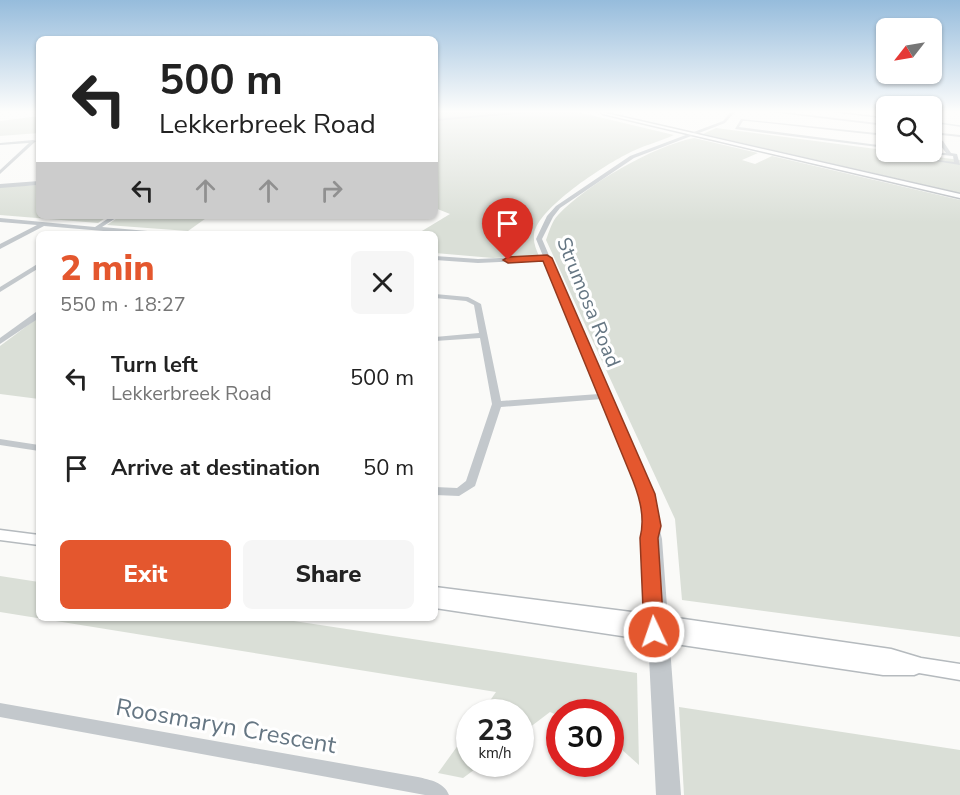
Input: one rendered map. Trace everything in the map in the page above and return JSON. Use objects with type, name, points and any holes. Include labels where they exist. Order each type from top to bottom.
[{"type":"main road","points":[[757,149],[960,196]]},
{"type":"main road","points":[[0,535],[36,540]]},
{"type":"main road","points":[[438,592],[883,667],[921,666],[960,672]]},
{"type":"main road","points":[[438,602],[659,628]]},
{"type":"street","points":[[0,173],[27,149]]},
{"type":"street","name":"Strumosa Road","points":[[653,149],[628,159],[558,207],[550,216],[540,236],[540,242],[646,494],[656,539],[664,795]]},
{"type":"street","points":[[946,149],[950,155]]},
{"type":"street","points":[[942,154],[955,155],[958,163],[942,161]]},
{"type":"street","points":[[0,186],[36,183]]},
{"type":"street","points":[[93,231],[111,219]]},
{"type":"street","points":[[0,220],[121,231]]},
{"type":"street","points":[[0,247],[43,224]]},
{"type":"street","points":[[438,258],[478,261],[547,258]]},
{"type":"street","points":[[0,290],[36,267]]},
{"type":"street","points":[[438,296],[475,302],[484,335],[497,404],[471,483],[464,490],[452,493],[438,491]]},
{"type":"street","points":[[0,342],[36,316]]},
{"type":"street","points":[[438,339],[484,335]]},
{"type":"street","points":[[497,404],[605,396]]},
{"type":"street","points":[[0,442],[36,448]]},
{"type":"street","name":"Strumosa Road","points":[[659,628],[674,795]]},
{"type":"street","name":"Roosmaryn Crescent","points":[[0,710],[418,784],[433,789],[441,795]]},
{"type":"shaded area","points":[[438,149],[638,149],[588,178],[547,212],[534,234],[534,243],[539,256],[493,258],[438,253],[438,231],[422,231],[450,214],[438,209]]},
{"type":"shaded area","points":[[659,149],[741,149],[758,153],[742,160],[755,164],[772,156],[960,200],[960,637],[682,600],[675,519],[546,240],[552,223],[570,203],[585,191]]},
{"type":"shaded area","points":[[769,149],[876,149],[876,162],[942,162],[942,158],[960,160],[960,193]]},
{"type":"shaded area","points":[[36,185],[36,218],[0,215],[0,187]]},
{"type":"shaded area","points":[[49,219],[104,219],[98,223]]},
{"type":"shaded area","points":[[116,219],[205,219],[188,231],[107,225]]},
{"type":"shaded area","points":[[36,319],[36,399],[0,394],[0,346]]},
{"type":"shaded area","points":[[0,576],[36,582],[36,618],[0,612]]},
{"type":"shaded area","points":[[56,621],[294,621],[637,673],[639,765],[624,752],[624,699],[546,699],[546,715],[534,724],[534,699],[491,699],[496,692]]},
{"type":"shaded area","points":[[679,707],[960,750],[960,795],[684,795]]},
{"type":"shaded area","points":[[456,748],[456,777],[438,773]]},
{"type":"route","points":[[508,260],[547,258],[637,471],[646,494],[652,526],[649,538],[654,632]]}]
